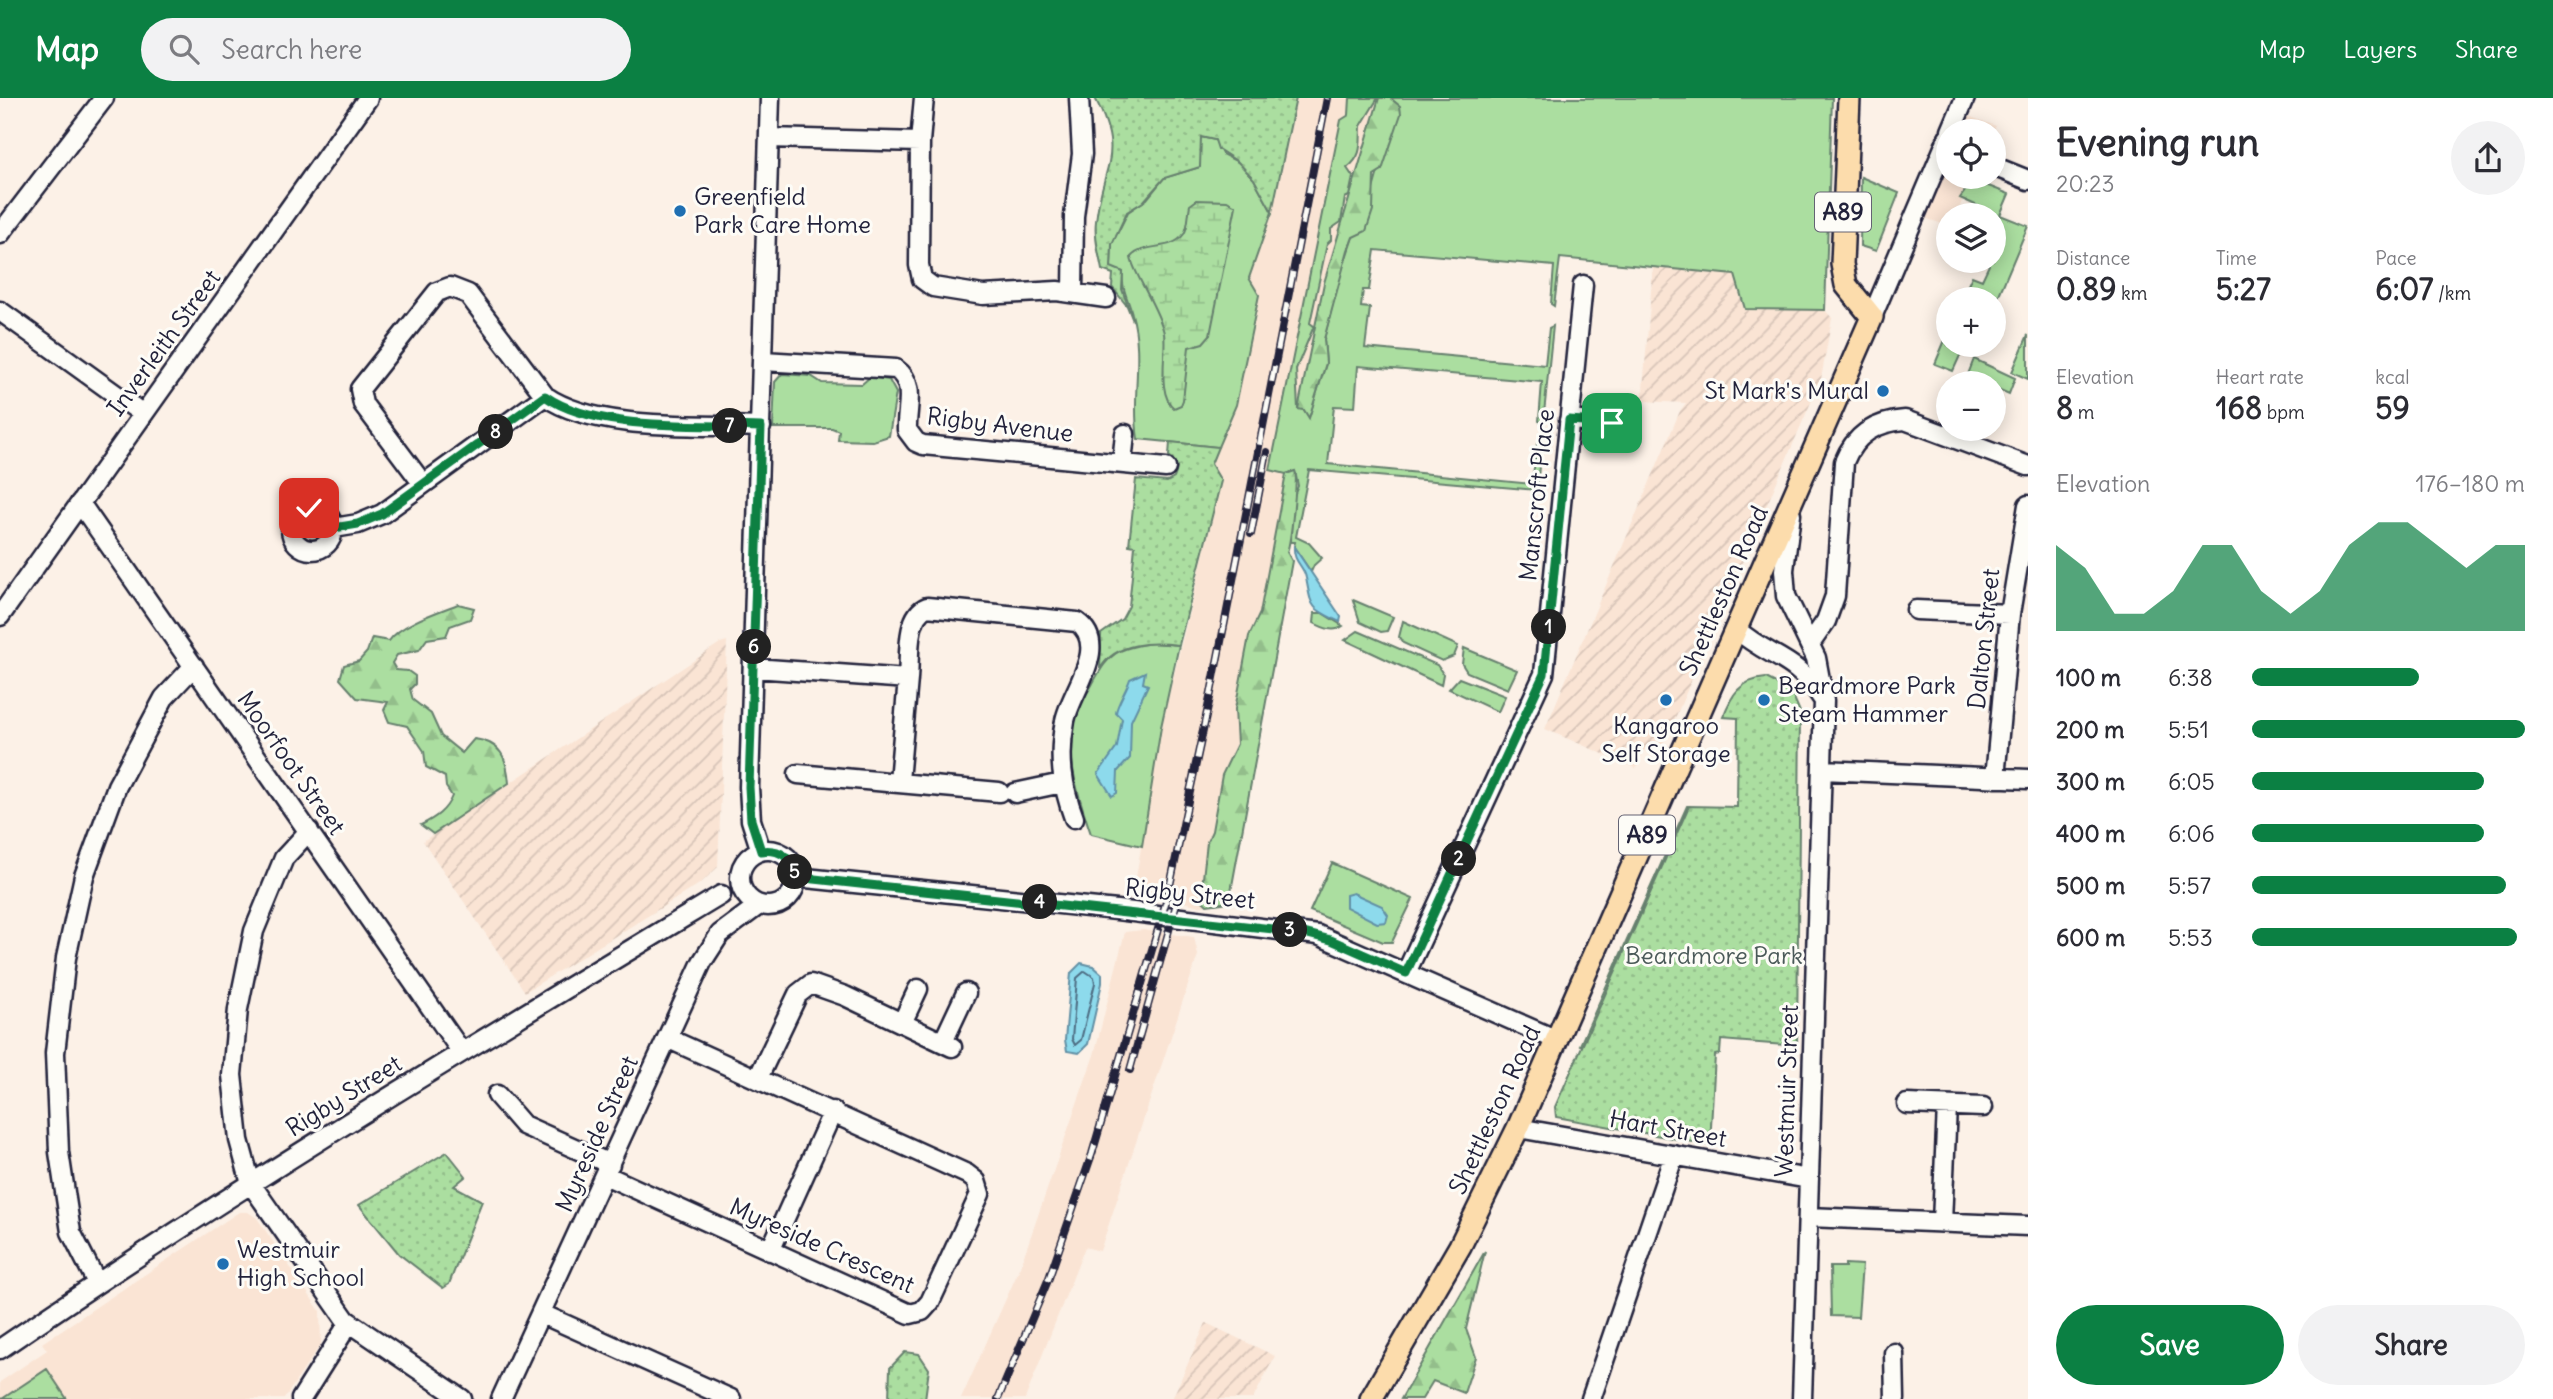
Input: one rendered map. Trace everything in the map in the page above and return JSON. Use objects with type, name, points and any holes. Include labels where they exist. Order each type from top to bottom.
[{"type":"main road","name":"A89","points":[[1849,98],[1842,264],[1846,285],[1872,317]]},
{"type":"main road","name":"Shettleston Road","points":[[1371,1399],[1460,1245],[1518,1128],[1872,317]]},
{"type":"street","points":[[0,234],[104,98]]},
{"type":"street","name":"Inverleith Street","points":[[0,616],[368,98]]},
{"type":"street","points":[[761,851],[751,820],[749,796],[770,98]]},
{"type":"street","points":[[924,98],[920,142],[919,265],[927,284],[983,295],[1073,292],[1106,298]]},
{"type":"street","name":"Shettleston Road","points":[[1957,119],[1965,98]]},
{"type":"street","points":[[1073,292],[1074,216],[1082,153],[1081,101]]},
{"type":"street","points":[[769,138],[920,142]]},
{"type":"street","name":"Shettleston Road","points":[[1872,317],[1936,169]]},
{"type":"street","points":[[2006,171],[2028,180]]},
{"type":"street","name":"Manscroft Place","points":[[1406,973],[1544,674],[1583,285]]},
{"type":"street","points":[[423,484],[363,404],[360,390],[437,292],[450,286],[468,294],[545,396],[583,412],[617,418],[761,427]]},
{"type":"street","points":[[0,311],[143,414]]},
{"type":"street","name":"Rigby Avenue","points":[[763,361],[896,369],[908,381],[910,390],[907,430],[916,442],[923,445],[1166,468]]},
{"type":"street","points":[[334,528],[358,524],[382,514],[545,396]]},
{"type":"street","points":[[1569,420],[1612,423]]},
{"type":"street","points":[[1810,644],[1826,621],[1835,596],[1844,462],[1853,444],[1868,429],[1891,421],[1920,423],[2028,466]]},
{"type":"street","points":[[1122,463],[1125,434]]},
{"type":"street","name":"Westmuir Street","points":[[1794,496],[1784,583],[1790,608],[1810,644],[1821,674],[1824,701],[1802,1399]]},
{"type":"street","name":"Moorfoot Street","points":[[80,503],[461,1051]]},
{"type":"street","name":"Dalton Street","points":[[1995,778],[2010,614],[2028,505]]},
{"type":"street","points":[[899,781],[916,615],[927,607],[1077,622],[1089,635],[1090,654],[1065,721],[1062,783],[1073,818]]},
{"type":"street","points":[[1916,610],[2010,614]]},
{"type":"street","points":[[1736,629],[1792,663],[1811,681],[1824,701]]},
{"type":"street","points":[[97,1283],[71,1232],[59,1152],[55,1053],[66,958],[84,876],[117,786],[164,698],[194,666]]},
{"type":"street","points":[[753,668],[908,678]]},
{"type":"street","points":[[1822,770],[2028,779]]},
{"type":"street","points":[[798,774],[1007,792],[1062,783]]},
{"type":"street","points":[[309,831],[285,859],[254,931],[238,1009],[232,1075],[239,1140],[251,1184],[349,1324],[462,1399]]},
{"type":"street","points":[[769,850],[785,855],[795,869],[795,886],[785,901],[777,905],[758,905],[744,893],[740,877],[748,858],[761,851],[769,850]]},
{"type":"street","name":"Rigby Street","points":[[796,877],[1300,932],[1331,940],[1557,1040]]},
{"type":"street","name":"Rigby Street","points":[[0,1349],[97,1283],[461,1051],[721,895]]},
{"type":"street","name":"Myreside Street","points":[[501,1399],[713,944],[736,919],[758,905]]},
{"type":"street","points":[[758,1078],[798,994],[806,986],[820,985],[948,1045],[966,993]]},
{"type":"street","points":[[902,1023],[918,989]]},
{"type":"street","name":"Myreside Crescent","points":[[497,1095],[523,1125],[770,1251],[903,1312],[916,1314],[930,1302],[980,1194],[976,1181],[967,1174],[833,1111],[667,1038]]},
{"type":"street","points":[[1907,1104],[1983,1107]]},
{"type":"street","points":[[1942,1222],[1947,1106]]},
{"type":"street","points":[[770,1251],[833,1111]]},
{"type":"street","name":"Hart Street","points":[[1518,1128],[1809,1179]]},
{"type":"street","points":[[1591,1399],[1674,1154]]},
{"type":"street","points":[[1808,1217],[2028,1226]]},
{"type":"street","points":[[542,1314],[731,1399]]},
{"type":"street","points":[[301,1399],[349,1324]]},
{"type":"street","points":[[1894,1353],[1895,1399]]},
{"type":"shaded area","points":[[1296,98],[1379,98],[1324,283],[1207,905],[1200,906],[1134,890],[1161,727],[1221,482],[1211,464],[1236,405],[1259,295],[1249,278],[1272,212]]},
{"type":"shaded area","points":[[1963,114],[1977,119],[1961,119]]},
{"type":"shaded area","points":[[1936,177],[1936,189],[1968,189],[1961,203],[1936,203],[1936,222],[1919,216]]},
{"type":"shaded area","points":[[1653,267],[1735,275],[1745,309],[1825,310],[1832,318],[1821,379],[1673,723],[1657,755],[1644,750],[1636,768],[1545,729],[1680,411],[1686,403],[1642,401]]},
{"type":"shaded area","points":[[727,641],[718,867],[701,883],[525,992],[423,841],[720,643]]},
{"type":"shaded area","points":[[1143,930],[1194,937],[1198,955],[1100,1251],[1085,1247],[1025,1399],[961,1399],[1019,1270],[1094,1055],[1125,932]]},
{"type":"shaded area","name":"Westmuir High School","points":[[239,1212],[248,1212],[257,1218],[320,1311],[321,1344],[284,1399],[0,1399],[0,1382],[47,1350],[42,1343]]},
{"type":"shaded area","points":[[1206,1323],[1275,1356],[1253,1399],[1172,1399]]},
{"type":"green space","points":[[1095,98],[1296,98],[1272,212],[1254,179],[1238,162],[1218,149],[1215,140],[1201,137],[1200,167],[1164,178],[1143,202],[1127,212],[1112,244],[1111,267],[1123,272],[1122,289],[1133,321],[1127,306],[1112,287],[1113,274],[1102,270],[1097,246],[1096,221],[1111,148],[1104,118]]},
{"type":"green space","points":[[1350,98],[1378,98],[1361,126],[1356,159],[1347,168],[1353,177],[1349,196],[1345,198],[1341,222],[1331,229],[1331,240],[1327,244],[1310,323],[1314,326],[1296,369],[1298,409],[1304,410],[1309,417],[1326,364],[1324,339],[1340,276],[1353,237],[1361,232],[1397,104],[1390,98],[1832,98],[1825,310],[1745,309],[1735,275],[1560,258],[1554,306],[1551,304],[1554,266],[1375,250],[1369,290],[1363,290],[1361,307],[1370,308],[1365,348],[1545,365],[1549,328],[1553,326],[1543,423],[1539,421],[1542,382],[1358,366],[1355,407],[1334,406],[1328,464],[1532,484],[1537,444],[1541,442],[1537,490],[1309,470],[1296,537],[1309,543],[1322,558],[1311,572],[1294,547],[1295,542],[1291,542],[1292,500],[1298,486],[1295,471],[1286,474],[1270,470],[1341,120],[1349,115]]},
{"type":"green space","points":[[1379,98],[1390,98],[1400,106],[1401,114],[1382,170],[1374,175],[1373,210],[1366,231],[1353,237],[1348,250],[1324,339],[1326,363],[1309,418],[1304,410],[1298,409],[1324,283]]},
{"type":"green space","points":[[1200,137],[1215,140],[1222,154],[1238,162],[1254,179],[1272,212],[1249,278],[1259,295],[1236,405],[1218,447],[1138,439],[1135,330],[1124,289],[1123,272],[1111,268],[1112,244],[1128,212],[1147,199],[1164,178],[1200,167]]},
{"type":"green space","points":[[1861,177],[1899,193],[1876,251],[1860,246]]},
{"type":"green space","points":[[1966,189],[1996,189],[2009,194],[2005,203],[1971,203],[1960,198]]},
{"type":"green space","points":[[1197,200],[1227,201],[1236,206],[1210,335],[1203,343],[1189,347],[1183,400],[1181,405],[1174,408],[1165,393],[1164,333],[1131,257],[1136,252],[1179,240],[1187,227],[1190,205]]},
{"type":"green space","points":[[2006,217],[2028,226],[2002,287],[1968,285],[1972,276],[1982,280],[1985,273],[2006,273]]},
{"type":"green space","points":[[2028,335],[2028,379],[2012,372]]},
{"type":"green space","points":[[1938,357],[1959,357],[1953,371],[1935,364]]},
{"type":"green space","points":[[1974,359],[2000,371],[1969,371]]},
{"type":"green space","points":[[782,374],[811,376],[822,383],[862,384],[870,377],[889,380],[896,393],[889,436],[873,441],[838,440],[839,431],[832,428],[773,428],[775,382]]},
{"type":"green space","points":[[2006,374],[2015,378],[2009,394],[2006,393]]},
{"type":"green space","points":[[1170,442],[1218,447],[1211,464],[1221,481],[1179,645],[1146,644],[1125,648],[1115,653],[1100,669],[1101,634],[1122,619],[1129,606],[1135,546],[1129,545],[1136,479],[1167,482],[1174,478],[1176,466],[1169,456]]},
{"type":"green space","points":[[1295,471],[1294,510],[1287,552],[1292,561],[1229,902],[1207,905],[1203,901],[1202,887],[1207,842],[1212,831],[1222,775],[1237,744],[1235,709],[1249,636],[1260,613],[1286,474]]},
{"type":"green space","points":[[1353,600],[1393,617],[1387,631],[1381,632],[1360,622]]},
{"type":"green space","points":[[458,604],[474,608],[470,619],[450,626],[446,636],[427,639],[419,650],[397,655],[392,663],[396,670],[408,671],[415,676],[415,684],[410,689],[413,700],[431,714],[441,736],[462,753],[474,739],[491,744],[504,759],[509,783],[433,834],[421,825],[440,814],[450,801],[452,796],[446,787],[445,777],[426,767],[424,751],[407,726],[389,722],[384,710],[388,702],[357,698],[340,679],[344,665],[359,661],[367,652],[372,638],[389,641],[410,624]]},
{"type":"green space","points":[[1315,613],[1322,613],[1343,626],[1332,629],[1321,627],[1314,623]]},
{"type":"green space","points":[[1403,621],[1458,646],[1454,656],[1442,661],[1403,643],[1399,637]]},
{"type":"green space","points":[[1358,631],[1437,665],[1443,674],[1441,685],[1345,640]]},
{"type":"green space","points":[[1152,643],[1179,645],[1161,727],[1142,846],[1091,834],[1073,771],[1071,738],[1079,706],[1104,665],[1122,650]]},
{"type":"green space","points":[[1464,648],[1517,670],[1508,689],[1467,672],[1462,664]]},
{"type":"green space","points":[[1459,678],[1505,696],[1498,712],[1449,689]]},
{"type":"green space","name":"Beardmore Park","points":[[1766,678],[1791,691],[1800,712],[1797,1046],[1721,1040],[1720,1054],[1715,1055],[1710,1145],[1556,1117],[1555,1107],[1689,806],[1737,807],[1738,718],[1723,717],[1730,701],[1743,685]]},
{"type":"green space","points":[[1689,806],[1582,1046],[1580,1045]]},
{"type":"green space","points":[[1332,863],[1413,899],[1392,942],[1383,942],[1310,911]]},
{"type":"green space","points":[[447,1152],[466,1176],[454,1186],[482,1201],[449,1284],[443,1288],[399,1254],[359,1205]]},
{"type":"green space","points":[[1485,1251],[1466,1329],[1476,1357],[1464,1393],[1433,1381],[1422,1399],[1401,1399]]},
{"type":"green space","points":[[1845,1264],[1862,1265],[1858,1317],[1831,1316],[1830,1267],[1845,1267]]},
{"type":"green space","points":[[905,1352],[919,1354],[929,1369],[925,1399],[889,1399],[890,1368]]},
{"type":"green space","points":[[47,1369],[67,1399],[2,1399]]},
{"type":"water","points":[[1294,547],[1341,617],[1340,622],[1314,606]]},
{"type":"water","points":[[1145,672],[1143,683],[1148,685],[1131,721],[1130,758],[1118,771],[1117,793],[1112,796],[1098,774],[1117,747],[1122,719],[1116,710],[1130,679]]},
{"type":"water","points":[[1353,893],[1382,906],[1388,915],[1386,922],[1377,923],[1346,907],[1346,895]]},
{"type":"water","points":[[1081,963],[1093,966],[1102,974],[1102,983],[1088,1044],[1079,1053],[1067,1051],[1065,1040],[1071,973]]},
{"type":"railway","points":[[998,1399],[1049,1278],[1092,1154],[1168,895],[1211,693],[1327,98]]},
{"type":"railway","points":[[1251,534],[1267,452]]},
{"type":"railway","points":[[1130,1070],[1176,905]]},
{"type":"place","name":"Greenfield Park Care Home","points":[[680,211]]},
{"type":"place","name":"St Mark's Mural","points":[[1883,391]]},
{"type":"place","name":"Kangaroo Self Storage","points":[[1666,700]]},
{"type":"place","name":"Beardmore Park Steam Hammer","points":[[1764,700]]},
{"type":"place","name":"Westmuir High School","points":[[223,1264]]},
{"type":"route","points":[[309,508],[323,510],[329,515],[334,528],[358,524],[382,514],[545,396],[583,412],[627,420],[761,427],[749,787],[751,820],[761,851],[777,851],[785,855],[795,869],[796,877],[1117,910],[1318,935],[1406,973],[1544,674],[1569,420],[1612,423]]}]
